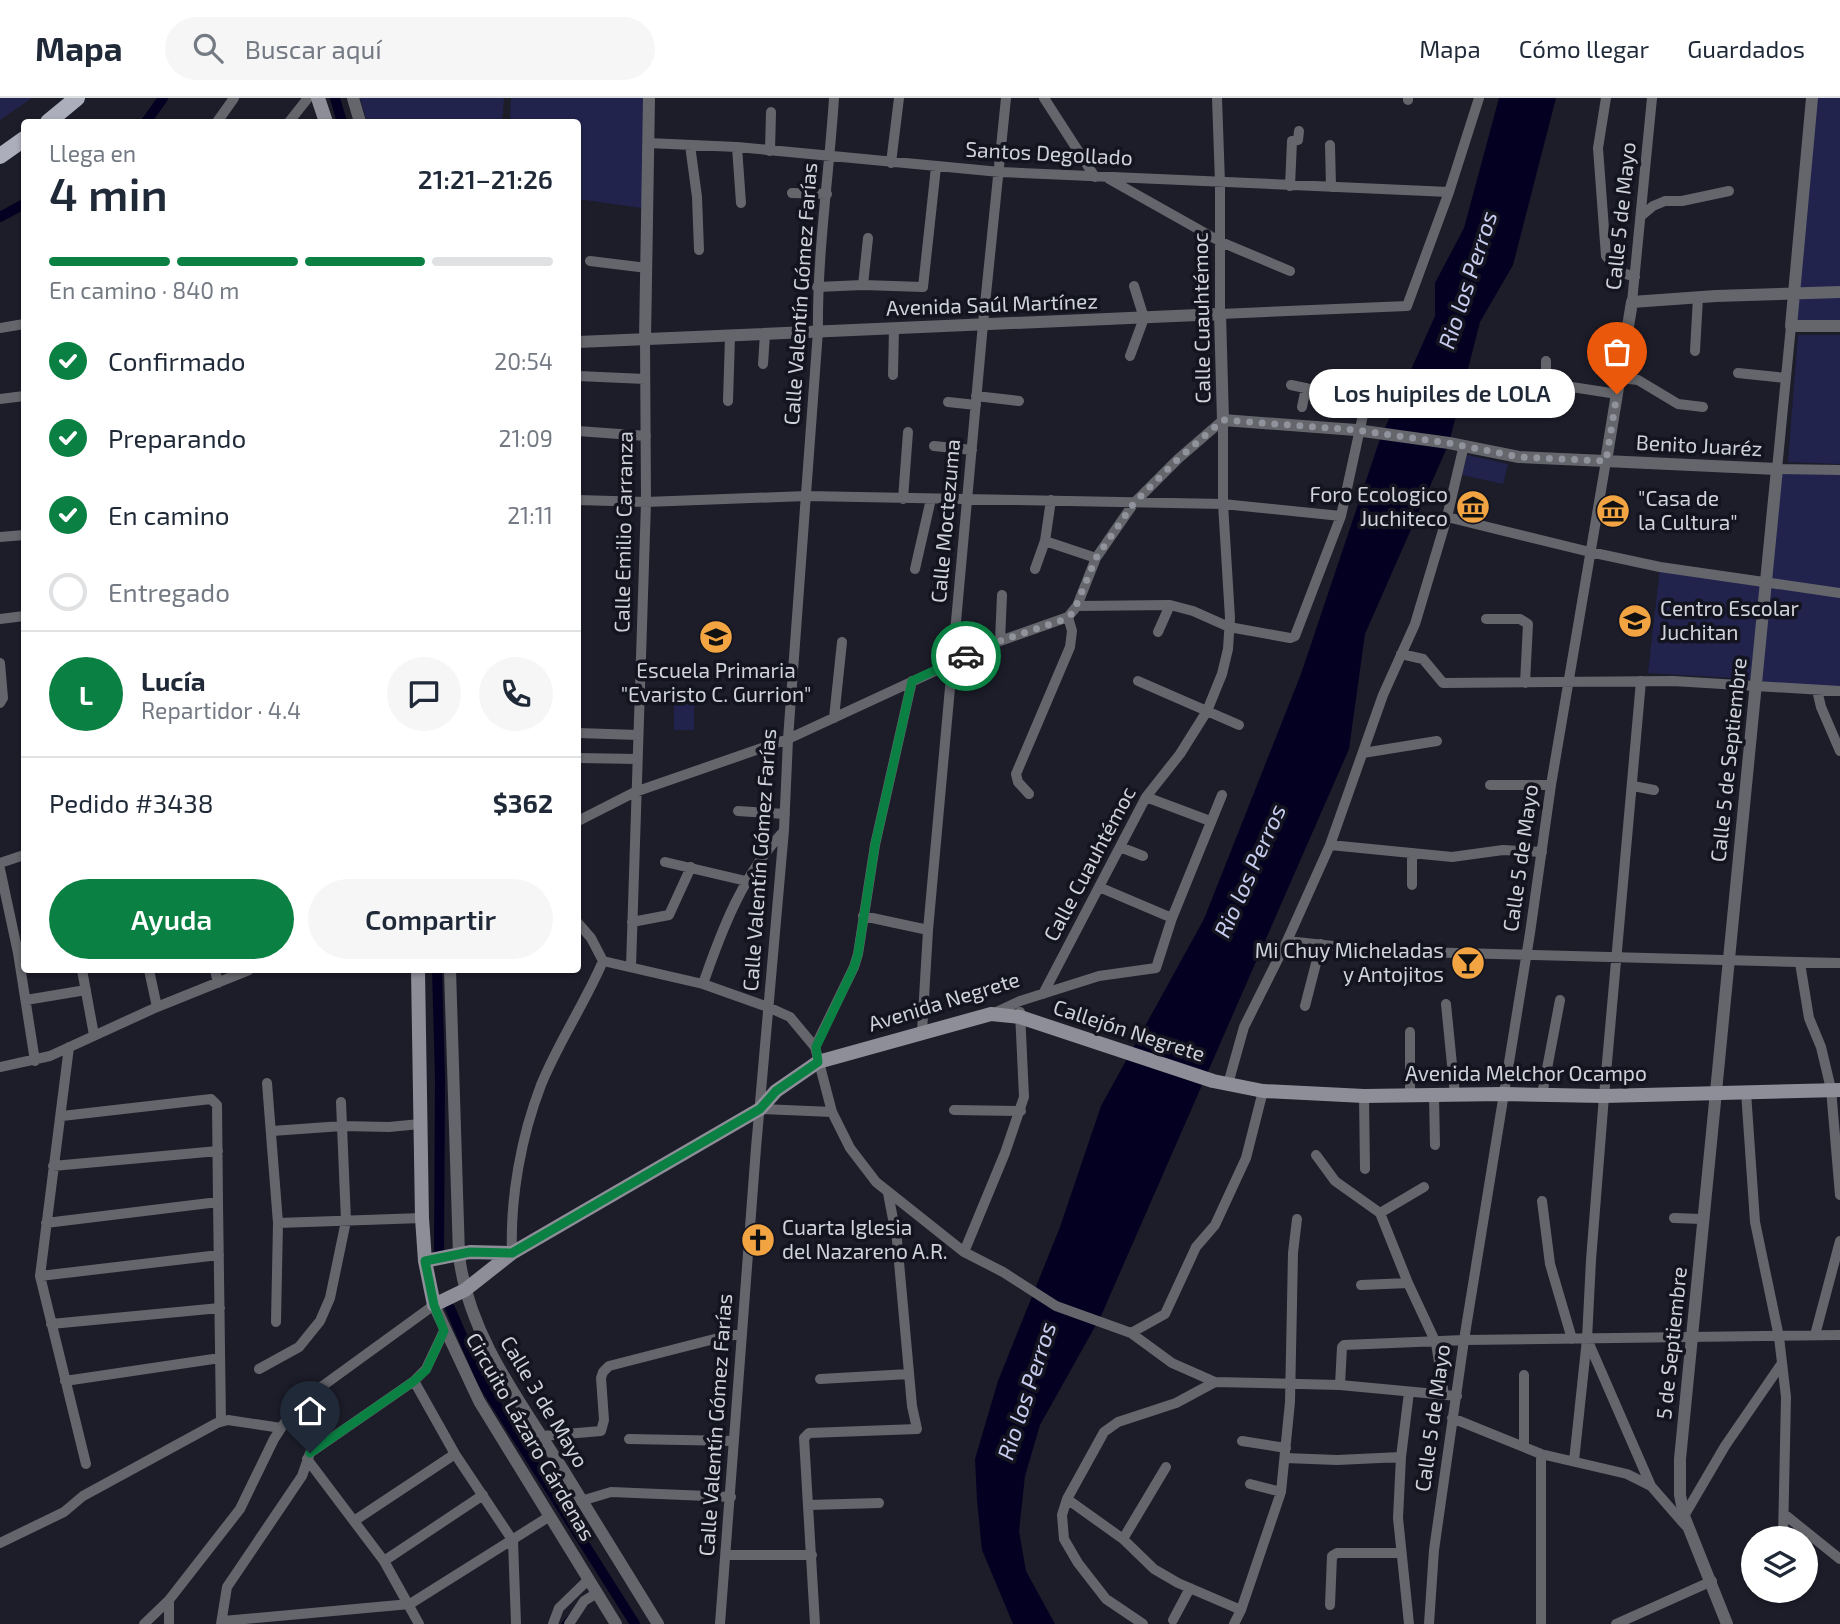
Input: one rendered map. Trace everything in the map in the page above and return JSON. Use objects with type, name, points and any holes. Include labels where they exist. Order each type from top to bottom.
[{"type":"main road","points":[[52,119],[77,98]]},
{"type":"main road","points":[[318,98],[325,119]]},
{"type":"main road","points":[[0,156],[21,141]]},
{"type":"main road","name":"Circuito Lázaro Cárdenas","points":[[418,973],[422,1218],[425,1261],[434,1305]]},
{"type":"main road","name":"Avenida Negrete","points":[[434,1305],[465,1290],[512,1253],[760,1109],[776,1091],[818,1062],[991,1014]]},
{"type":"main road","name":"Callejón Negrete","points":[[991,1014],[1020,1017],[1213,1081]]},
{"type":"main road","name":"Avenida Melchor Ocampo","points":[[1213,1081],[1263,1091],[1364,1096],[1604,1096],[1835,1090]]},
{"type":"main road","points":[[425,1261],[470,1252],[512,1253]]},
{"type":"street","points":[[219,119],[234,98]]},
{"type":"street","points":[[291,119],[308,98]]},
{"type":"street","points":[[353,98],[359,119]]},
{"type":"street","name":"Calle Emilio Carranza","points":[[631,967],[646,502],[645,340],[649,98]]},
{"type":"street","name":"Calle Valentín Gómez Farías","points":[[720,1624],[784,830],[788,739],[818,331],[817,287],[834,98]]},
{"type":"street","points":[[891,163],[899,98]]},
{"type":"street","name":"Calle Moctezuma","points":[[922,1032],[928,930],[1006,98]]},
{"type":"street","points":[[1044,98],[1100,177],[1221,242],[1290,271]]},
{"type":"street","name":"Calle Cuauhtémoc","points":[[1043,993],[1146,797],[1180,754],[1207,711],[1222,674],[1228,649],[1223,504],[1217,98]]},
{"type":"street","points":[[1449,192],[1479,98]]},
{"type":"street","points":[[1606,98],[1598,148],[1606,256],[1620,272],[1635,277]]},
{"type":"street","name":"Calle 5 de Mayo","points":[[1429,1624],[1434,1550],[1452,1418],[1502,1094],[1527,954],[1551,785],[1632,302],[1652,98]]},
{"type":"street","name":"Calle 5 de Septiembre","points":[[1716,1092],[1812,98]]},
{"type":"street","points":[[769,151],[771,112]]},
{"type":"street","points":[[1290,186],[1292,141],[1298,140],[1299,131]]},
{"type":"street","name":"Santos Degollado","points":[[648,143],[737,147],[1000,172],[1449,192]]},
{"type":"street","points":[[690,145],[697,197],[699,250]]},
{"type":"street","points":[[1330,145],[1331,187]]},
{"type":"street","points":[[737,147],[741,203]]},
{"type":"street","points":[[817,287],[863,285],[923,288],[936,167]]},
{"type":"street","points":[[1641,216],[1653,206],[1665,201],[1682,201],[1729,191]]},
{"type":"street","name":"Avenida Saúl Martínez","points":[[581,342],[1408,306],[1449,192]]},
{"type":"street","points":[[792,194],[827,194]]},
{"type":"street","points":[[863,285],[868,238]]},
{"type":"street","points":[[590,261],[647,268]]},
{"type":"street","points":[[1130,356],[1144,318],[1134,286]]},
{"type":"street","points":[[1632,302],[1840,292]]},
{"type":"street","points":[[1695,351],[1698,297]]},
{"type":"street","points":[[0,328],[21,324]]},
{"type":"street","points":[[1791,326],[1840,326]]},
{"type":"street","points":[[893,375],[894,328]]},
{"type":"street","points":[[763,364],[765,334]]},
{"type":"street","points":[[728,401],[730,337]]},
{"type":"street","points":[[1546,361],[1546,383],[1617,394]]},
{"type":"street","points":[[1738,373],[1786,378]]},
{"type":"street","points":[[581,376],[645,379]]},
{"type":"street","points":[[1620,378],[1638,380],[1678,404],[1703,407]]},
{"type":"street","points":[[1077,606],[1170,605],[1193,611],[1229,627],[1290,638],[1294,636],[1341,516],[1366,401],[1291,384]]},
{"type":"street","points":[[1303,407],[1306,388]]},
{"type":"street","points":[[0,399],[21,396]]},
{"type":"street","points":[[948,402],[1019,401]]},
{"type":"street","points":[[581,819],[635,792],[788,739],[1000,641],[1069,617],[1077,606],[1096,558],[1134,503],[1178,459],[1223,420]]},
{"type":"street","name":"Benito Juaréz","points":[[1223,420],[1449,443],[1519,457],[1840,470]]},
{"type":"street","points":[[581,431],[646,436]]},
{"type":"street","points":[[903,499],[908,432]]},
{"type":"street","points":[[1228,1084],[1244,1027],[1287,941],[1330,845],[1383,695],[1415,624],[1447,517],[1464,445]]},
{"type":"street","points":[[934,446],[972,450]]},
{"type":"street","points":[[581,500],[646,502],[806,496],[1051,500],[1223,504],[1341,516]]},
{"type":"street","points":[[915,569],[931,499]]},
{"type":"street","points":[[1035,569],[1045,541],[1051,500]]},
{"type":"street","points":[[1447,517],[1690,573],[1840,593]]},
{"type":"street","points":[[0,537],[21,535]]},
{"type":"street","points":[[1045,541],[1096,558]]},
{"type":"street","points":[[1000,641],[1002,595]]},
{"type":"street","points":[[1158,632],[1170,605]]},
{"type":"street","points":[[0,619],[21,616]]},
{"type":"street","points":[[1029,794],[1018,782],[1016,774],[1070,647],[1072,631],[1069,617]]},
{"type":"street","points":[[1486,619],[1520,619],[1528,624],[1525,683]]},
{"type":"street","points":[[834,718],[842,642]]},
{"type":"street","points":[[1401,654],[1423,659],[1443,683],[1642,681],[1840,691]]},
{"type":"street","points":[[0,663],[3,698],[0,703]]},
{"type":"street","points":[[912,681],[881,820],[854,967],[816,1047],[832,1112],[855,1155],[888,1193],[964,1252],[1003,1272],[1056,1307],[1131,1334],[1172,1363],[1215,1382],[1291,1382],[1457,1396]]},
{"type":"street","points":[[1138,681],[1239,725]]},
{"type":"street","points":[[1574,1461],[1587,1339],[1604,1096],[1642,681]]},
{"type":"street","points":[[1818,690],[1821,707],[1840,751]]},
{"type":"street","points":[[581,733],[638,735]]},
{"type":"street","points":[[1363,753],[1437,741]]},
{"type":"street","points":[[581,758],[637,759]]},
{"type":"street","points":[[1490,785],[1551,785]]},
{"type":"street","points":[[1633,786],[1654,790]]},
{"type":"street","points":[[1099,887],[1172,918],[1222,795]]},
{"type":"street","points":[[1146,797],[1210,821]]},
{"type":"street","points":[[738,811],[785,814]]},
{"type":"street","points":[[703,984],[722,929],[746,881],[784,830]]},
{"type":"street","points":[[1330,845],[1452,857],[1503,850],[1542,852]]},
{"type":"street","points":[[1120,847],[1143,856]]},
{"type":"street","points":[[1412,853],[1412,885]]},
{"type":"street","points":[[0,863],[21,856]]},
{"type":"street","points":[[665,862],[746,881]]},
{"type":"street","points":[[632,922],[669,915],[691,867]]},
{"type":"street","points":[[0,869],[4,910],[21,953]]},
{"type":"street","points":[[863,916],[928,930]]},
{"type":"street","name":"Avenida Negrete","points":[[991,1014],[1020,1001],[1099,976],[1156,968],[1172,918]]},
{"type":"street","points":[[581,926],[591,938],[603,961]]},
{"type":"street","points":[[1287,941],[1379,951],[1840,963]]},
{"type":"street","points":[[1305,1006],[1321,944]]},
{"type":"street","points":[[603,961],[703,984],[768,1007],[790,1017],[816,1047]]},
{"type":"street","points":[[512,1253],[512,1233],[526,1128],[542,1083],[603,961]]},
{"type":"street","points":[[1800,963],[1809,1018],[1835,1090],[1840,1195]]},
{"type":"street","points":[[23,973],[35,1061]]},
{"type":"street","points":[[83,973],[94,1035]]},
{"type":"street","points":[[150,973],[157,1007]]},
{"type":"street","points":[[216,973],[218,983]]},
{"type":"street","points":[[0,1067],[35,1061],[242,973]]},
{"type":"street","name":"Calle 3 de Mayo","points":[[450,973],[458,1255],[465,1290],[485,1342],[517,1399],[658,1624]]},
{"type":"street","points":[[26,1000],[86,990]]},
{"type":"street","points":[[1542,1095],[1560,1000]]},
{"type":"street","points":[[964,1252],[1021,1111],[1025,1085],[1020,1001]]},
{"type":"street","points":[[1446,1004],[1455,1095]]},
{"type":"street","points":[[1410,1032],[1410,1096]]},
{"type":"street","points":[[69,1047],[40,1276],[86,1464]]},
{"type":"street","points":[[267,1083],[278,1223],[276,1322]]},
{"type":"street","points":[[1131,1334],[1165,1314],[1196,1247],[1215,1225],[1245,1158],[1263,1091]]},
{"type":"street","name":"5 de Septiembre","points":[[1716,1092],[1680,1459],[1680,1495],[1684,1516],[1727,1624]]},
{"type":"street","points":[[1746,1092],[1755,1222],[1779,1336],[1786,1397],[1784,1526]]},
{"type":"street","points":[[1364,1096],[1365,1169]]},
{"type":"street","points":[[1434,1096],[1435,1146]]},
{"type":"street","points":[[62,1116],[211,1099],[217,1105],[221,1422]]},
{"type":"street","points":[[259,1369],[299,1347],[320,1321],[330,1298],[346,1221],[341,1102]]},
{"type":"street","points":[[760,1109],[832,1112]]},
{"type":"street","points":[[954,1110],[1021,1111]]},
{"type":"street","points":[[272,1130],[420,1124]]},
{"type":"street","points":[[53,1166],[218,1150]]},
{"type":"street","points":[[1316,1155],[1335,1181],[1380,1213],[1436,1343],[1444,1395]]},
{"type":"street","points":[[1380,1213],[1424,1187]]},
{"type":"street","points":[[815,1624],[804,1438],[809,1433],[917,1429],[909,1374],[897,1240],[888,1193]]},
{"type":"street","points":[[1542,1201],[1550,1264],[1572,1339]]},
{"type":"street","points":[[46,1223],[218,1202]]},
{"type":"street","points":[[278,1223],[422,1218]]},
{"type":"street","points":[[1674,1218],[1702,1220]]},
{"type":"street","points":[[1067,1500],[1123,1539],[1154,1569],[1238,1619],[1281,1492],[1291,1382],[1293,1253],[1297,1219]]},
{"type":"street","points":[[1815,1335],[1840,1241]]},
{"type":"street","points":[[40,1276],[219,1255]]},
{"type":"street","points":[[1361,1285],[1408,1283]]},
{"type":"street","points":[[144,1624],[169,1600],[240,1509],[289,1416],[317,1390],[434,1305]]},
{"type":"street","name":"Circuito Lázaro Cárdenas","points":[[434,1305],[479,1401],[616,1624]]},
{"type":"street","points":[[51,1324],[219,1308]]},
{"type":"street","points":[[444,1331],[426,1370],[414,1381],[310,1453],[302,1476],[227,1587],[222,1623],[410,1604],[550,1516]]},
{"type":"street","points":[[542,1436],[601,1431],[604,1420],[601,1378],[609,1366],[742,1334]]},
{"type":"street","points":[[1340,1385],[1342,1347],[1345,1345],[1464,1340],[1840,1335]]},
{"type":"street","points":[[1587,1339],[1651,1486],[1689,1529]]},
{"type":"street","points":[[65,1381],[220,1358]]},
{"type":"street","points":[[1684,1516],[1725,1446],[1782,1363]]},
{"type":"street","points":[[820,1379],[909,1374]]},
{"type":"street","points":[[1524,1375],[1524,1446]]},
{"type":"street","points":[[414,1381],[455,1454],[513,1541],[516,1622],[506,1624]]},
{"type":"street","points":[[1143,1624],[1107,1599],[1078,1563],[1064,1539],[1062,1515],[1067,1500],[1104,1432],[1118,1422],[1176,1403],[1215,1382]]},
{"type":"street","points":[[1409,1392],[1401,1457],[1398,1518],[1409,1624]]},
{"type":"street","points":[[1452,1418],[1541,1454],[1627,1474],[1651,1486]]},
{"type":"street","points":[[0,1543],[64,1512],[83,1496],[221,1422],[228,1420],[281,1428]]},
{"type":"street","points":[[629,1439],[734,1441]]},
{"type":"street","points":[[1242,1441],[1285,1453],[1337,1460],[1401,1457]]},
{"type":"street","points":[[354,1521],[455,1454]]},
{"type":"street","points":[[1541,1454],[1541,1624]]},
{"type":"street","points":[[307,1459],[384,1560],[419,1624]]},
{"type":"street","points":[[1123,1539],[1166,1467]]},
{"type":"street","points":[[1250,1484],[1281,1492]]},
{"type":"street","points":[[581,1501],[611,1492],[731,1497]]},
{"type":"street","points":[[384,1560],[482,1495]]},
{"type":"street","points":[[809,1505],[879,1503]]},
{"type":"street","points":[[1784,1514],[1840,1559]]},
{"type":"street","points":[[1330,1605],[1332,1556],[1337,1553],[1401,1553]]},
{"type":"street","points":[[726,1555],[812,1555]]},
{"type":"street","points":[[552,1624],[559,1608],[589,1579]]},
{"type":"street","points":[[1616,1624],[1714,1586]]},
{"type":"street","points":[[1173,1620],[1189,1588]]},
{"type":"street","points":[[569,1624],[584,1601],[597,1593]]},
{"type":"street","points":[[169,1600],[169,1624]]},
{"type":"shaded area","points":[[0,98],[32,98],[0,120]]},
{"type":"shaded area","points":[[360,98],[504,98],[502,119],[366,119]]},
{"type":"shaded area","points":[[511,98],[644,98],[642,208],[581,199],[581,119],[510,119]]},
{"type":"shaded area","points":[[1812,98],[1840,98],[1840,326],[1791,326]]},
{"type":"shaded area","points":[[1798,335],[1840,335],[1840,464],[1788,462]]},
{"type":"shaded area","points":[[1467,455],[1508,464],[1503,484],[1462,475]]},
{"type":"shaded area","points":[[1777,469],[1840,470],[1840,691],[1757,686],[1752,679],[1648,673],[1660,568],[1764,584]]},
{"type":"shaded area","points":[[674,694],[694,694],[694,730],[674,730]]},
{"type":"water","name":"Rio los Perros","points":[[1499,98],[1556,98],[1513,265],[1480,322],[1449,443],[1365,634],[1349,749],[1101,1316],[1040,1425],[1025,1476],[1019,1531],[1026,1571],[1055,1624],[1013,1624],[982,1550],[977,1500],[975,1459],[998,1381],[1060,1227],[1101,1106],[1204,919],[1301,674],[1380,439],[1435,316],[1435,283],[1464,228]]},
{"type":"waterway","points":[[148,119],[163,98]]},
{"type":"waterway","points":[[335,98],[341,119]]},
{"type":"waterway","points":[[0,217],[21,206]]},
{"type":"waterway","points":[[437,973],[440,1078],[439,1259]]},
{"type":"waterway","points":[[450,1308],[482,1382],[635,1624]]},
{"type":"waterway","points":[[562,1624],[572,1613]]},
{"type":"way so far","points":[[966,656],[1069,617],[1077,606],[1096,558],[1134,503],[1178,459],[1223,420],[1356,430],[1449,443],[1519,457],[1606,461],[1617,394]]},
{"type":"place","name":"Los huipiles de LOLA","points":[[1617,394]]},
{"type":"place","name":"Foro Ecologico Juchiteco","points":[[1473,507]]},
{"type":"place","name":"\"Casa de la Cultura\"","points":[[1613,511]]},
{"type":"place","name":"Centro Escolar Juchitan","points":[[1635,621]]},
{"type":"place","name":"Escuela Primaria \"Evaristo C. Gurrion\"","points":[[716,637]]},
{"type":"place","name":"Mi Chuy Micheladas y Antojitos","points":[[1468,963]]},
{"type":"place","name":"Cuarta Iglesia del Nazareno A.R.","points":[[758,1240]]},
{"type":"route","points":[[310,1453],[426,1370],[444,1331],[434,1305],[425,1261],[470,1252],[512,1253],[760,1109],[776,1091],[818,1062],[816,1047],[858,954],[875,845],[912,681],[966,656]]}]
